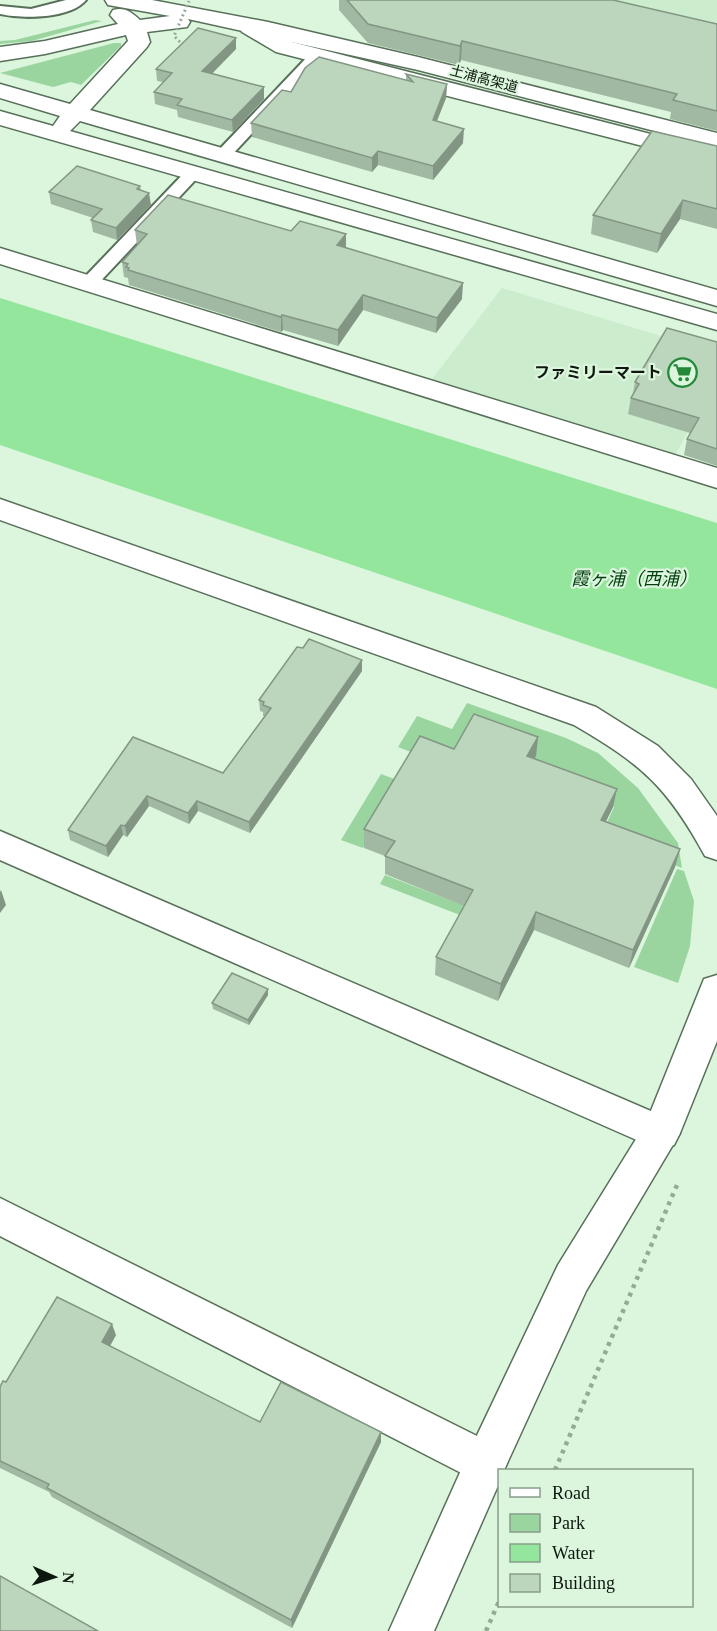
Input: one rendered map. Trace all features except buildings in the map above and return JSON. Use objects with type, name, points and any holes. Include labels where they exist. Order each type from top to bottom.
[{"type":"street","points":[[57,133],[139,42],[134,26],[127,18],[96,0]]},
{"type":"street","points":[[116,0],[190,13],[250,27],[284,47],[312,46],[717,158]]},
{"type":"street","points":[[0,54],[29,51],[134,26],[189,22],[250,27]]},
{"type":"street","name":"土浦高架道","points":[[312,46],[400,57],[717,140]]},
{"type":"street","points":[[0,91],[717,298]]},
{"type":"street","points":[[0,118],[717,322]]},
{"type":"street","points":[[0,256],[717,478]]},
{"type":"street","points":[[0,509],[585,716],[622,738],[663,770],[694,806],[717,846]]},
{"type":"street","points":[[0,845],[661,1133]]},
{"type":"street","points":[[411,1631],[572,1278],[661,1133],[708,1020],[717,990]]},
{"type":"street","points":[[0,1216],[486,1463]]},
{"type":"lane","points":[[24,0],[40,3],[69,0]]},
{"type":"lane","points":[[0,10],[34,15],[48,13],[79,0]]},
{"type":"lane","points":[[223,155],[312,46]]},
{"type":"lane","points":[[89,283],[194,172]]},
{"type":"path","points":[[180,42],[174,36],[189,1]]},
{"type":"path","points":[[555,1469],[682,1174]]},
{"type":"path","points":[[486,1631],[498,1604]]},
{"type":"shaded area","points":[[552,0],[717,0],[717,38]]},
{"type":"shaded area","points":[[502,288],[717,353],[717,379],[674,457],[429,383]]},
{"type":"green space","points":[[95,20],[102,21],[32,41],[0,44],[0,41],[15,40]]},
{"type":"green space","points":[[121,43],[121,46],[81,85],[71,82],[53,87],[0,73]]},
{"type":"green space","points":[[467,703],[566,738],[598,753],[638,788],[678,843],[682,868],[600,838],[614,807],[526,774],[536,755],[473,732],[452,768],[398,747],[417,716],[452,729]]},
{"type":"green space","points":[[381,774],[427,791],[397,792],[363,848],[341,840]]},
{"type":"green space","points":[[677,869],[684,871],[694,901],[690,946],[678,983],[634,967]]},
{"type":"green space","points":[[385,875],[470,908],[465,917],[380,884]]},
{"type":"water","name":"霞ヶ浦（西浦）","points":[[0,298],[717,523],[717,689],[0,445]]},
{"type":"place","name":"ファミリーマート","points":[[683,372]]}]
